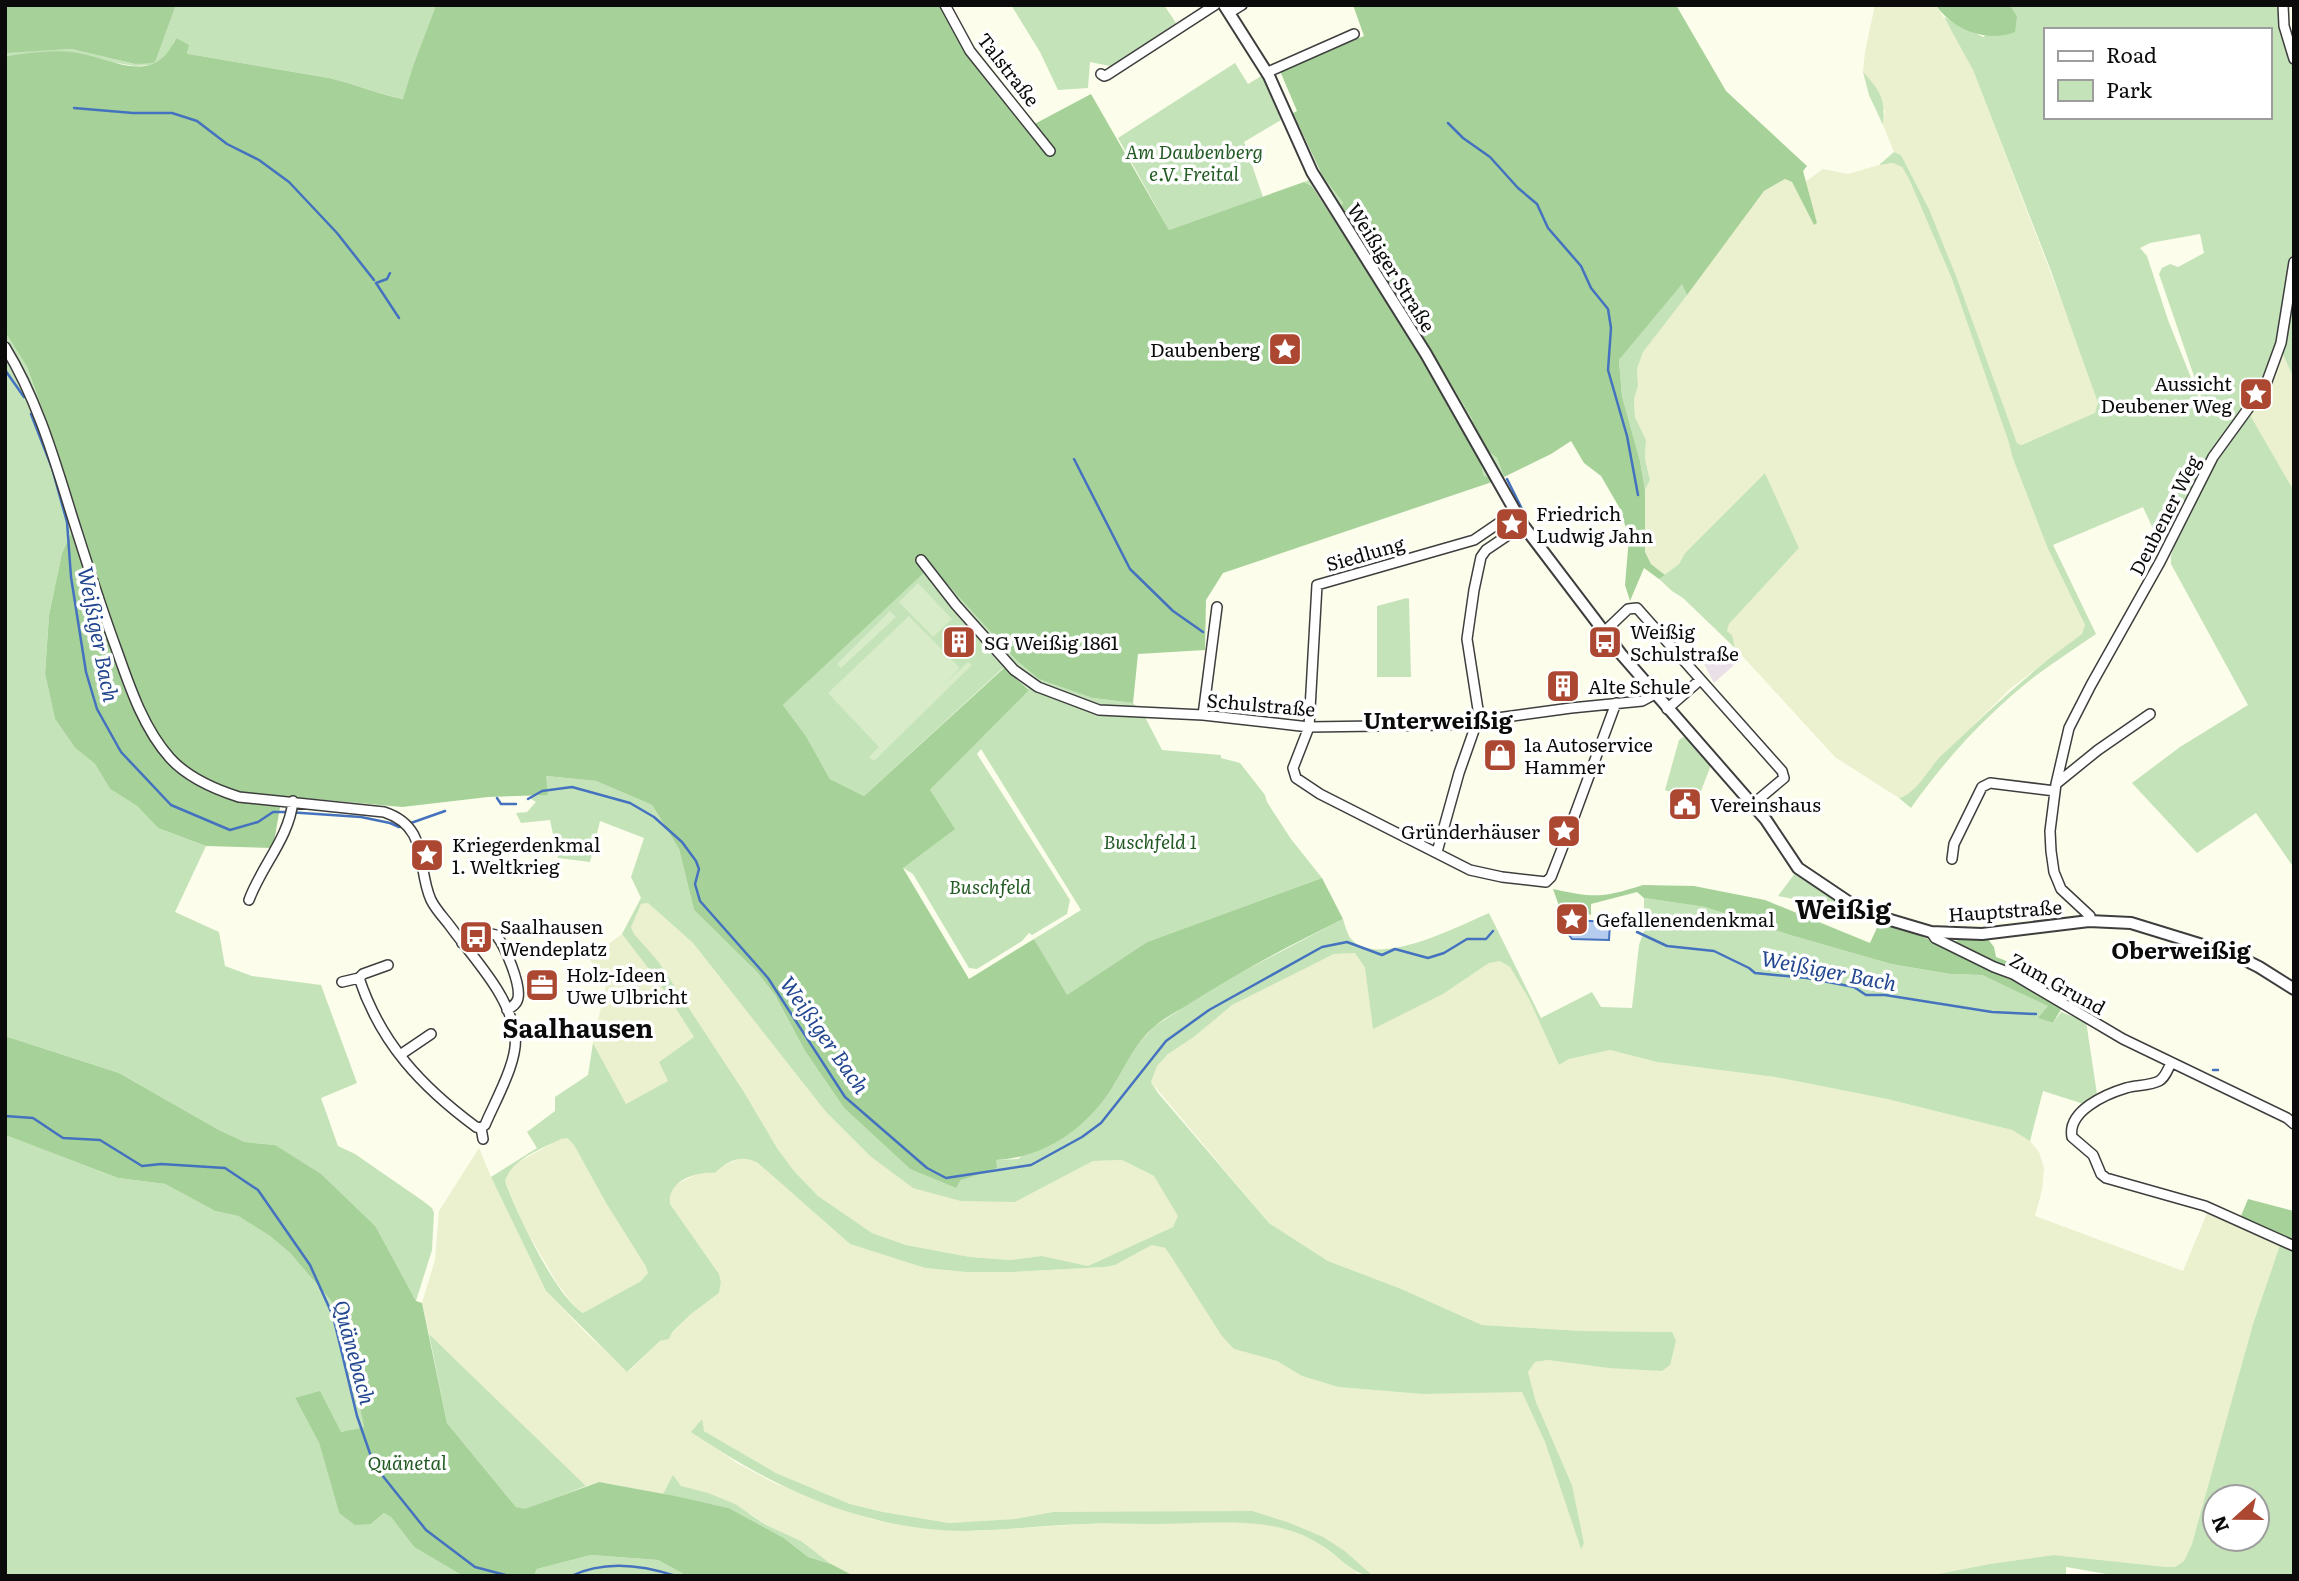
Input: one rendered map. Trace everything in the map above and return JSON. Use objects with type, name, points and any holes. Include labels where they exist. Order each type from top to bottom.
[{"type":"street","name":"Talstraße","points":[[945,5],[970,51],[1050,151]]},
{"type":"street","points":[[1101,74],[1107,75],[1215,5]]},
{"type":"street","name":"Weißiger Straße","points":[[1242,5],[1227,9],[1268,72],[1312,172],[1426,354],[1495,477]]},
{"type":"street","points":[[2283,5],[2284,26],[2294,59]]},
{"type":"street","points":[[1268,72],[1354,34]]},
{"type":"street","name":"Deubener Weg","points":[[2089,921],[2090,916],[2061,889],[2054,872],[2050,831],[2069,729],[2160,562],[2213,457],[2249,410],[2271,374],[2281,343],[2294,262]]},
{"type":"street","points":[[5,348],[20,371],[44,429],[106,621],[133,693],[150,729],[170,758],[197,779],[217,790],[239,797],[292,808],[324,805],[384,812],[400,819],[409,828],[419,847],[430,899],[486,974],[507,1010],[516,1036],[515,1052],[485,1125],[481,1128]]},
{"type":"street","name":"Hauptstraße","points":[[1495,477],[1523,525],[1604,632],[1667,709],[1753,804],[1798,868],[1856,906],[1877,916],[1931,932],[1982,934],[2089,921],[2132,923],[2211,946],[2259,967],[2294,989]]},
{"type":"street","name":"Siedlung","points":[[1309,727],[1317,584],[1479,538],[1515,512]]},
{"type":"street","points":[[1437,852],[1459,773],[1479,716],[1467,628],[1481,556],[1523,525]]},
{"type":"street","points":[[1479,538],[1486,550]]},
{"type":"street","name":"Schulstraße","points":[[921,560],[1004,660],[1038,687],[1099,710],[1203,715],[1309,727],[1446,725],[1642,701],[1655,694]]},
{"type":"street","points":[[1203,715],[1217,607]]},
{"type":"street","points":[[1604,632],[1628,609],[1637,608],[1783,774],[1784,778],[1753,804]]},
{"type":"street","points":[[1667,709],[1700,680]]},
{"type":"street","points":[[1309,727],[1293,768],[1296,778],[1320,793],[1480,874],[1546,882],[1565,841],[1616,703]]},
{"type":"street","points":[[1952,859],[1954,844],[1982,787],[1990,783],[2056,788],[2098,750],[2150,714]]},
{"type":"street","points":[[249,900],[287,829],[292,808]]},
{"type":"street","name":"Zum Grund","points":[[1931,932],[1935,938],[2013,974],[2103,1028],[2287,1118],[2294,1125]]},
{"type":"street","points":[[462,943],[486,933],[496,935],[501,942],[517,983],[519,996],[507,1010]]},
{"type":"street","points":[[342,982],[359,978],[388,965]]},
{"type":"street","points":[[359,978],[374,1016],[400,1055],[441,1101],[481,1128]]},
{"type":"street","points":[[400,1055],[431,1034]]},
{"type":"street","points":[[2171,1063],[2158,1082],[2109,1094],[2087,1107],[2076,1119],[2072,1137],[2093,1155],[2101,1174],[2106,1178],[2205,1206],[2294,1246]]},
{"type":"street","points":[[481,1128],[483,1139]]},
{"type":"shaded area","points":[[1717,647],[1734,665],[1714,683],[1702,660]]},
{"type":"green space","points":[[5,5],[176,5],[156,60],[153,63],[135,64],[71,49],[5,53]]},
{"type":"green space","points":[[176,5],[436,5],[414,63],[404,99],[329,78],[189,54],[175,39],[170,52],[155,65],[135,66],[111,62],[5,57],[6,52],[71,49],[135,64],[156,60]]},
{"type":"green space","points":[[436,5],[939,5],[968,53],[1027,128],[1091,94],[1169,230],[1304,182],[1312,186],[1434,376],[1456,421],[1460,423],[1479,458],[1484,476],[1489,477],[1492,482],[1223,573],[1206,600],[1205,650],[1138,654],[1133,703],[1093,698],[1039,679],[1015,659],[931,566],[783,705],[806,736],[830,779],[864,796],[1004,668],[1029,690],[930,790],[955,829],[903,868],[969,979],[1034,939],[1067,995],[1147,942],[1322,878],[1343,919],[1246,970],[1158,1024],[1136,1046],[1105,1099],[1093,1113],[1049,1146],[1014,1158],[996,1160],[997,1168],[961,1180],[956,1188],[910,1169],[844,1108],[805,1051],[775,995],[757,972],[694,910],[679,849],[652,805],[596,781],[546,776],[548,795],[488,797],[402,807],[282,796],[273,848],[206,846],[158,828],[137,806],[110,789],[95,764],[75,748],[55,719],[45,674],[49,615],[62,553],[78,518],[27,367],[5,332],[5,57],[64,51],[130,66],[143,66],[156,63],[167,54],[176,38],[189,45],[189,54],[329,78],[403,99]]},
{"type":"green space","points":[[1011,5],[1164,5],[1176,23],[1157,36],[1155,41],[1115,67],[1090,62],[1088,88],[1058,90],[1040,52]]},
{"type":"green space","points":[[1353,5],[1676,5],[1726,91],[1807,166],[1803,171],[1817,223],[1814,225],[1792,182],[1785,179],[1764,191],[1687,295],[1682,284],[1619,360],[1622,396],[1645,490],[1645,552],[1651,564],[1665,575],[1659,579],[1644,568],[1630,601],[1625,585],[1629,537],[1619,507],[1601,476],[1584,463],[1571,441],[1504,477],[1497,458],[1487,450],[1472,419],[1433,354],[1340,208],[1343,203],[1322,175],[1293,113],[1297,111],[1280,71],[1364,36]]},
{"type":"green space","points":[[1875,5],[1936,5],[1960,44],[1973,70],[2074,334],[2098,403],[2096,413],[2020,445],[2017,443],[1929,209],[1901,155],[1894,152],[1883,125],[1885,111],[1863,72]]},
{"type":"green space","points":[[1936,5],[2010,5],[2017,16],[2015,32],[1994,36],[1971,32],[1951,21]]},
{"type":"green space","points":[[2010,5],[2276,5],[2294,71],[2294,245],[2279,338],[2265,380],[2251,397],[2171,531],[2163,534],[2154,531],[2143,507],[2053,545],[2096,634],[2038,674],[1986,719],[1954,753],[1911,808],[1899,798],[1911,792],[1940,757],[2009,693],[2082,634],[2085,625],[2048,549],[2012,456],[1952,279],[1909,179],[1902,167],[1893,163],[1879,165],[1894,152],[1901,155],[1929,209],[2017,443],[2021,445],[2095,413],[2098,403],[2051,271],[1973,70],[1944,17],[1983,37],[2017,16]],"holes":[[[2200,234],[2204,253],[2178,267],[2170,264],[2162,268],[2159,274],[2207,418],[2168,320],[2147,256],[2140,248],[2150,243]]]},
{"type":"green space","name":"Am Daubenberg e.V. Freital","points":[[1235,63],[1248,84],[1263,75],[1281,120],[1244,142],[1263,197],[1169,230],[1118,138]]},
{"type":"green space","points":[[1863,72],[1881,96],[1883,125],[1869,95]]},
{"type":"green space","points":[[1893,163],[1902,167],[1909,179],[1952,279],[2012,456],[2048,549],[2085,625],[2082,634],[2011,688],[1932,766],[1911,793],[1899,798],[1835,757],[1735,648],[1732,635],[1727,631],[1729,624],[1799,548],[1765,473],[1685,553],[1679,564],[1665,575],[1651,564],[1645,553],[1645,490],[1650,480],[1645,459],[1646,440],[1635,417],[1634,399],[1638,386],[1637,369],[1643,352],[1764,191],[1785,179],[1792,182],[1814,224],[1817,223],[1805,182],[1823,169],[1848,174]]},
{"type":"green space","points":[[1322,175],[1343,203],[1341,209],[1433,354],[1472,419],[1487,450],[1497,458],[1504,477],[1492,482],[1489,477],[1484,476],[1479,458],[1460,423],[1456,421],[1408,336],[1313,186],[1304,182]]},
{"type":"green space","points":[[1682,283],[1687,295],[1643,352],[1637,369],[1635,417],[1646,440],[1645,459],[1650,480],[1645,490],[1622,396],[1619,360]]},
{"type":"green space","points":[[2294,295],[2294,379],[2282,352]]},
{"type":"green space","points":[[5,332],[27,367],[78,518],[62,553],[49,615],[45,674],[55,719],[75,748],[95,764],[110,789],[137,806],[158,828],[206,846],[175,912],[219,932],[225,966],[252,976],[321,985],[357,1083],[321,1098],[338,1146],[355,1154],[423,1201],[434,1213],[432,1250],[416,1301],[376,1227],[275,1145],[245,1142],[119,1073],[5,1036]]},
{"type":"green space","points":[[2282,352],[2294,379],[2294,491],[2250,415],[2267,395],[2266,389]]},
{"type":"green space","points":[[2250,415],[2294,491],[2294,868],[2256,813],[2197,853],[2132,783],[2180,747],[2248,705],[2171,564],[2171,556],[2194,500],[2215,464]]},
{"type":"green space","points":[[1765,473],[1799,548],[1729,624],[1727,631],[1732,635],[1735,648],[1659,579],[1679,564],[1685,553]]},
{"type":"green space","points":[[931,565],[1015,659],[1093,698],[1133,703],[1145,717],[1162,750],[1221,755],[1221,758],[1240,763],[1265,795],[1291,839],[1322,878],[1147,942],[1066,996],[1034,939],[1081,910],[981,749],[977,754],[1070,900],[1067,914],[1032,935],[1029,933],[1022,941],[977,969],[969,968],[913,874],[903,868],[930,790],[1029,689],[1003,668],[864,796],[830,779],[806,736],[783,705]]},
{"type":"green space","points":[[918,583],[952,619],[933,637],[899,602]]},
{"type":"green space","points":[[1407,598],[1411,677],[1377,677],[1377,606]]},
{"type":"green space","points":[[890,611],[896,617],[841,668],[837,664]]},
{"type":"green space","points":[[909,616],[960,668],[941,687],[968,662],[972,665],[874,761],[869,757],[879,747],[828,693]]},
{"type":"green space","points":[[1685,736],[1711,765],[1701,791],[1692,788],[1688,798],[1665,790],[1679,740]]},
{"type":"green space","points":[[545,776],[596,781],[652,805],[679,849],[694,910],[757,972],[775,995],[805,1051],[844,1108],[910,1169],[956,1188],[961,1180],[995,1160],[1018,1159],[1114,1085],[1134,1048],[1155,1026],[1219,984],[1343,919],[1351,939],[1363,947],[1379,949],[1418,942],[1489,913],[1541,1018],[1592,992],[1601,1007],[1632,1008],[1639,945],[1644,931],[1644,898],[1705,907],[1891,964],[1950,974],[1982,975],[2049,1006],[2039,1018],[2053,1023],[2061,1012],[2086,1021],[2097,1094],[2087,1105],[2043,1091],[2030,1141],[2012,1130],[1887,1099],[1775,1077],[1657,1062],[1610,1050],[1569,1059],[1559,1065],[1529,999],[1510,967],[1500,961],[1489,963],[1443,994],[1373,1029],[1365,968],[1355,953],[1334,954],[1232,1005],[1195,1036],[1168,1054],[1157,1066],[1151,1082],[1158,1093],[1269,1223],[1328,1261],[1399,1288],[1482,1325],[1582,1331],[1672,1332],[1676,1341],[1670,1365],[1662,1371],[1608,1368],[1548,1360],[1535,1362],[1528,1372],[1536,1402],[1572,1485],[1584,1543],[1581,1549],[1545,1442],[1522,1392],[1422,1394],[1338,1387],[1302,1376],[1277,1361],[1234,1349],[1222,1336],[1165,1248],[1152,1245],[1115,1265],[1105,1267],[1013,1272],[966,1272],[925,1268],[850,1244],[758,1163],[747,1159],[730,1162],[715,1173],[684,1179],[673,1189],[670,1204],[719,1274],[719,1293],[691,1314],[673,1331],[669,1339],[660,1341],[627,1372],[546,1291],[491,1177],[537,1148],[527,1132],[555,1111],[555,1097],[588,1075],[593,1043],[626,1104],[668,1081],[659,1062],[694,1037],[658,981],[622,934],[641,898],[631,877],[644,838],[600,821],[590,862],[558,858],[550,820],[521,823],[516,813],[527,812],[536,802],[528,797],[548,794]],"holes":[[[648,903],[693,943],[826,1112],[870,1156],[913,1188],[961,1201],[1015,1202],[1093,1161],[1122,1160],[1154,1176],[1178,1216],[1173,1227],[1088,1266],[1042,1256],[1010,1260],[970,1257],[906,1245],[872,1233],[818,1196],[777,1148],[744,1092],[658,961],[634,934],[631,927],[641,904]],[[567,1138],[574,1145],[648,1273],[641,1281],[583,1313],[561,1291],[550,1273],[527,1232],[505,1181],[514,1167],[528,1156]]]},
{"type":"green space","points":[[1796,872],[1852,908],[1851,910],[1778,896]]},
{"type":"green space","points":[[1643,885],[1694,886],[1765,900],[1870,943],[1880,921],[1974,959],[2063,1006],[2053,1023],[2038,1018],[2048,1006],[1982,975],[1950,974],[1891,964],[1705,907],[1644,898],[1637,892],[1591,904],[1591,915],[1559,906],[1553,889],[1598,895]]},
{"type":"green space","points":[[648,903],[693,943],[826,1112],[870,1156],[1015,1202],[1093,1161],[1122,1160],[1154,1176],[1179,1216],[1173,1227],[1088,1266],[1042,1256],[1010,1260],[970,1257],[906,1245],[872,1233],[818,1196],[777,1148],[744,1092],[658,961],[634,935],[631,927],[633,918],[641,904]]},
{"type":"green space","points":[[622,934],[658,981],[694,1037],[659,1062],[669,1081],[626,1104],[593,1043],[606,985],[589,958]]},
{"type":"green space","points":[[1967,938],[1987,938],[1994,947],[1996,957],[2046,976],[2042,985],[1954,943]]},
{"type":"green space","points":[[1355,953],[1365,968],[1373,1028],[1443,994],[1489,963],[1499,960],[1510,967],[1529,999],[1559,1065],[1569,1059],[1610,1050],[1657,1062],[1775,1077],[1887,1099],[2012,1130],[2030,1141],[2039,1152],[2044,1168],[2035,1216],[2183,1271],[2208,1211],[2280,1245],[2253,1324],[2210,1483],[2201,1483],[2201,1514],[2184,1561],[2175,1567],[2166,1567],[2054,1555],[1928,1576],[1373,1576],[1345,1551],[1290,1523],[1103,1512],[1053,1512],[1015,1519],[949,1523],[883,1512],[850,1504],[776,1473],[704,1431],[701,1420],[692,1432],[737,1463],[774,1483],[871,1519],[929,1529],[978,1531],[1088,1524],[1241,1522],[1269,1525],[1294,1531],[1320,1544],[1361,1576],[854,1576],[831,1564],[801,1541],[766,1525],[751,1514],[681,1486],[673,1476],[663,1494],[599,1482],[586,1486],[429,1334],[422,1303],[435,1260],[439,1211],[479,1148],[546,1291],[628,1372],[660,1341],[669,1339],[673,1331],[691,1314],[719,1293],[719,1274],[670,1204],[669,1195],[673,1186],[703,1171],[715,1173],[722,1166],[743,1157],[758,1163],[850,1244],[925,1268],[966,1272],[1013,1272],[1105,1267],[1115,1265],[1152,1245],[1165,1248],[1234,1349],[1277,1361],[1302,1376],[1338,1387],[1422,1394],[1522,1391],[1545,1442],[1581,1548],[1584,1543],[1572,1485],[1536,1402],[1528,1372],[1535,1362],[1548,1360],[1608,1368],[1672,1332],[1582,1331],[1482,1325],[1399,1288],[1328,1261],[1269,1223],[1151,1082],[1157,1066],[1168,1054],[1232,1005],[1335,954]]},
{"type":"green space","name":"Quänetal","points":[[5,1036],[119,1073],[219,1130],[245,1142],[275,1145],[321,1174],[376,1227],[416,1301],[422,1303],[447,1423],[516,1507],[525,1509],[599,1482],[675,1496],[729,1508],[784,1538],[808,1557],[831,1564],[854,1576],[687,1576],[658,1560],[591,1555],[537,1569],[535,1573],[538,1576],[463,1576],[414,1547],[391,1517],[384,1513],[371,1524],[355,1525],[339,1513],[319,1443],[295,1398],[320,1391],[341,1432],[364,1427],[338,1309],[290,1253],[270,1236],[238,1216],[215,1211],[165,1184],[118,1178],[5,1135]]},
{"type":"green space","points":[[5,1135],[118,1178],[165,1184],[215,1211],[238,1216],[270,1236],[290,1253],[338,1309],[364,1427],[341,1432],[295,1398],[319,1443],[339,1513],[371,1524],[384,1513],[391,1517],[414,1547],[463,1576],[5,1576]]},
{"type":"green space","points":[[561,1138],[567,1138],[574,1145],[648,1274],[641,1281],[583,1313],[577,1310],[557,1283],[524,1226],[505,1181],[508,1172],[519,1162]]},
{"type":"green space","points":[[2248,1199],[2294,1211],[2294,1242],[2262,1229],[2241,1216]]},
{"type":"green space","points":[[2280,1245],[2294,1252],[2294,1576],[2118,1576],[2066,1567],[2066,1576],[1928,1576],[2054,1555],[2175,1567],[2184,1561],[2192,1544],[2201,1512],[2201,1553],[2271,1553],[2271,1483],[2209,1483],[2253,1324]]},
{"type":"green space","points":[[429,1334],[586,1486],[525,1510],[516,1507],[447,1423]]},
{"type":"green space","points":[[702,1419],[704,1431],[776,1473],[850,1504],[883,1512],[949,1523],[1015,1519],[1053,1512],[1252,1511],[1323,1537],[1345,1551],[1373,1576],[1352,1569],[1308,1538],[1266,1525],[1223,1522],[1095,1524],[948,1531],[864,1517],[774,1482],[718,1450],[691,1432]]},
{"type":"green space","points":[[673,1475],[681,1486],[735,1504],[766,1525],[801,1541],[831,1564],[808,1557],[784,1538],[729,1508],[663,1494]]},
{"type":"green space","points":[[591,1555],[658,1560],[687,1576],[538,1576],[535,1573],[537,1569]]},
{"type":"water","points":[[1570,920],[1610,922],[1609,940],[1572,939],[1569,935]]},
{"type":"waterway","points":[[74,108],[172,113],[197,121],[227,144],[259,160],[289,182],[337,233],[374,280]]},
{"type":"waterway","points":[[1448,123],[1463,138],[1490,157],[1518,188],[1537,204],[1548,228],[1581,266],[1591,288],[1608,309],[1611,328],[1608,370],[1627,436],[1638,495]]},
{"type":"waterway","points":[[390,273],[387,279],[376,283],[399,318]]},
{"type":"waterway","name":"Weißiger Bach","points":[[5,370],[24,397]]},
{"type":"waterway","name":"Weißiger Bach","points":[[31,414],[52,468],[67,522],[71,577],[86,672],[97,709],[121,752],[171,805],[230,830],[258,822],[273,812],[361,817],[402,826]]},
{"type":"waterway","points":[[1074,459],[1130,569],[1173,611],[1203,632]]},
{"type":"waterway","points":[[1507,479],[1525,515]]},
{"type":"waterway","name":"Weißiger Bach","points":[[528,799],[542,791],[572,787],[630,803],[654,817],[682,842],[699,869],[695,884],[700,901],[768,978],[845,1097],[927,1168],[946,1178],[1031,1165],[1082,1137],[1101,1123],[1166,1041],[1209,1010],[1322,947],[1347,942],[1382,955],[1395,949],[1428,958],[1444,953],[1467,939],[1486,939],[1493,931]]},
{"type":"waterway","name":"Weißiger Bach","points":[[497,798],[501,804],[516,804]]},
{"type":"waterway","name":"Weißiger Bach","points":[[408,824],[445,811]]},
{"type":"waterway","name":"Weißiger Bach","points":[[1637,932],[1667,946],[1714,951],[1755,973],[1807,978],[1854,987],[1866,995],[1885,995],[1992,1012],[2036,1014]]},
{"type":"waterway","points":[[2213,1070],[2218,1070]]},
{"type":"waterway","name":"Quänebach","points":[[5,1116],[33,1118],[63,1138],[100,1140],[142,1166],[161,1164],[225,1168],[258,1190],[310,1265],[333,1316],[357,1416],[374,1465],[426,1530],[475,1567],[509,1576]]},
{"type":"waterway","name":"Quänebach","points":[[571,1576],[610,1566],[637,1567],[676,1576]]},
{"type":"place","name":"Daubenberg","points":[[1285,349]]},
{"type":"place","name":"Aussicht Deubener Weg","points":[[2256,394]]},
{"type":"place","name":"Friedrich Ludwig Jahn","points":[[1512,524]]},
{"type":"place","name":"SG Weißig 1861","points":[[959,642]]},
{"type":"place","name":"Weißig Schulstraße","points":[[1605,642]]},
{"type":"place","name":"Alte Schule","points":[[1563,686]]},
{"type":"place","name":"1a Autoservice Hammer","points":[[1500,755]]},
{"type":"place","name":"Vereinshaus","points":[[1685,804]]},
{"type":"place","name":"Gründerhäuser","points":[[1564,831]]},
{"type":"place","name":"Kriegerdenkmal 1. Weltkrieg","points":[[427,855]]},
{"type":"place","name":"Gefallenendenkmal","points":[[1572,919]]},
{"type":"place","name":"Saalhausen Wendeplatz","points":[[476,937]]},
{"type":"place","name":"Holz-Ideen Uwe Ulbricht","points":[[542,985]]},
{"type":"district","name":"Unterweißig","points":[[1438,719]]},
{"type":"district","name":"Weißig","points":[[1843,907]]},
{"type":"district","name":"Oberweißig","points":[[2181,949]]},
{"type":"district","name":"Saalhausen","points":[[578,1026]]},
{"type":"park label","name":"Buschfeld 1","points":[[1150,841]]},
{"type":"park label","name":"Buschfeld","points":[[990,886]]}]
